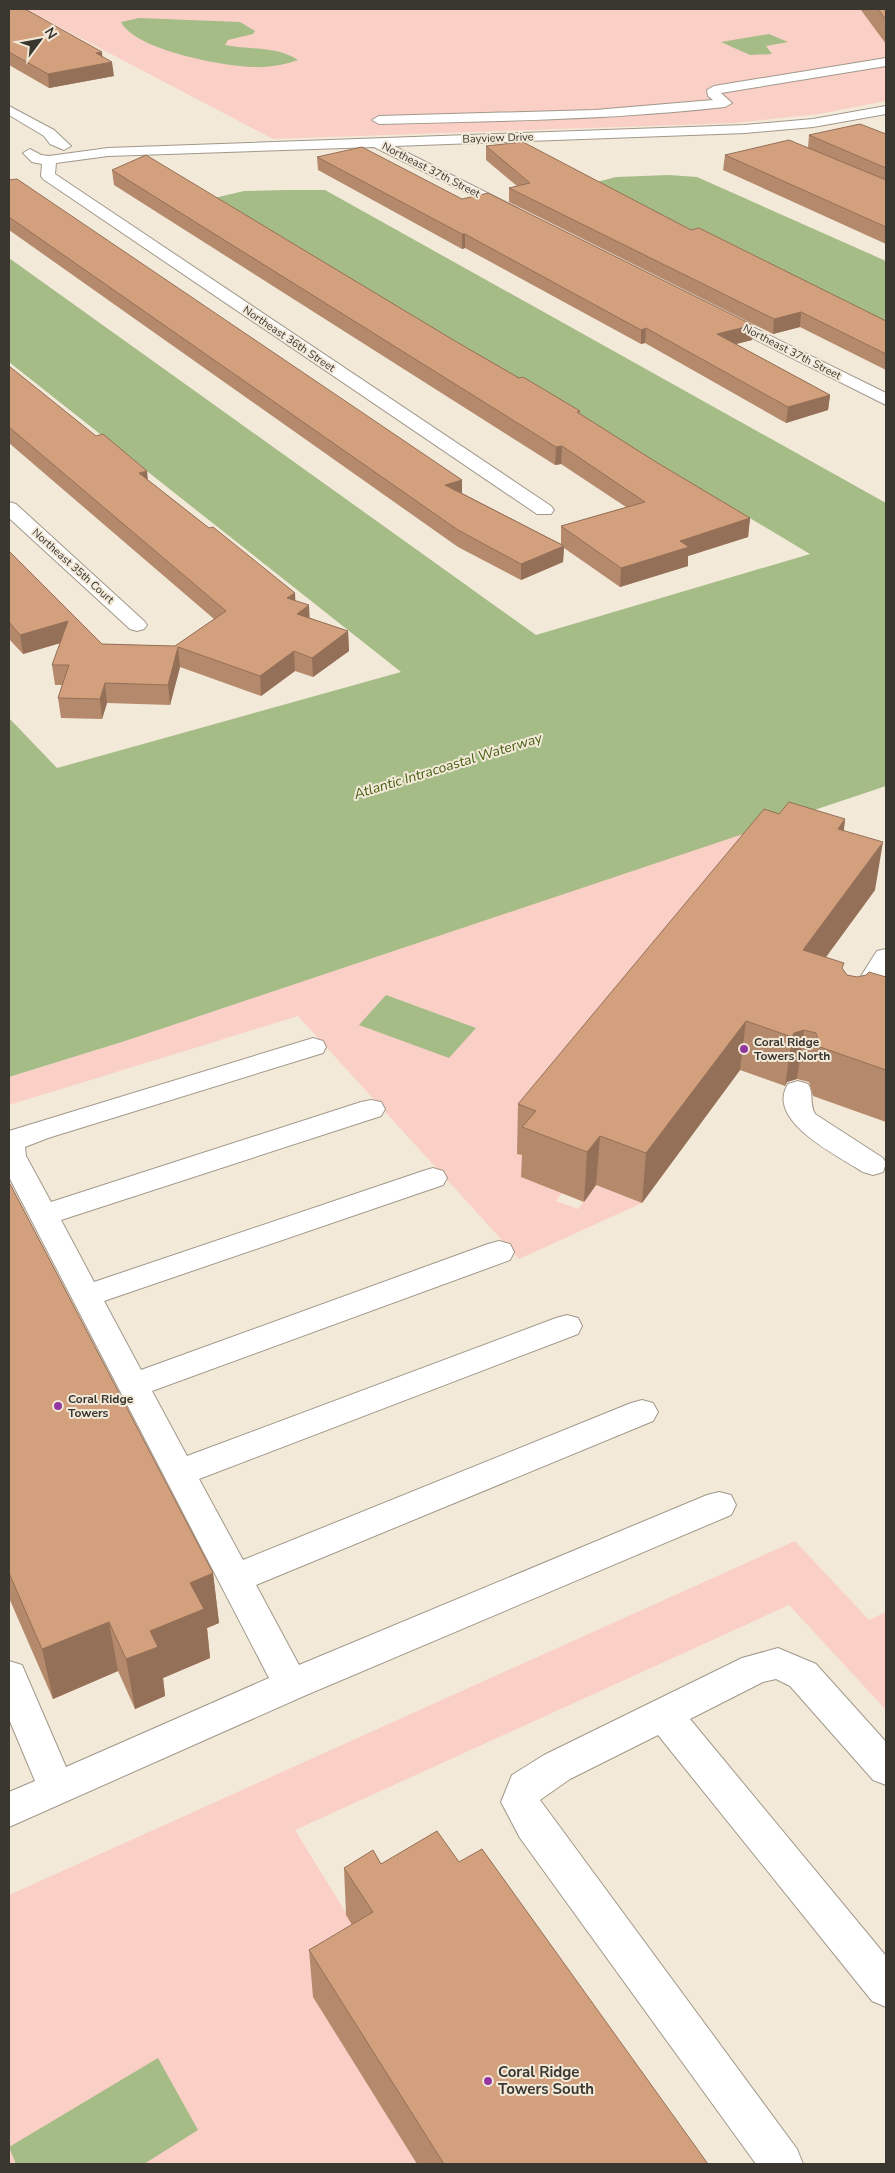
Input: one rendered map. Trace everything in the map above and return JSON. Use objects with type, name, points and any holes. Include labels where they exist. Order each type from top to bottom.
[{"type":"street","points":[[725,103],[715,96],[714,90],[886,62]]},
{"type":"street","points":[[379,120],[617,114],[741,101]]},
{"type":"street","points":[[9,110],[39,129],[49,133],[56,141],[70,150]]},
{"type":"street","name":"Bayview Drive","points":[[16,154],[40,154],[70,150],[108,152],[745,129],[813,123],[886,110]]},
{"type":"street","points":[[39,129],[38,135],[42,143],[40,154]]},
{"type":"street","points":[[745,129],[773,142]]},
{"type":"street","name":"Northeast 37th Street","points":[[377,142],[531,220]]},
{"type":"street","name":"Northeast 36th Street","points":[[40,154],[48,176],[544,510]]},
{"type":"street","name":"Northeast 37th Street","points":[[708,310],[886,400]]},
{"type":"street","name":"Northeast 35th Court","points":[[9,508],[137,625]]},
{"type":"street","points":[[849,1016],[886,957]]},
{"type":"street","points":[[291,1685],[12,1156],[11,1144],[19,1138],[313,1047]]},
{"type":"street","points":[[798,1090],[796,1104],[805,1120],[873,1165]]},
{"type":"street","points":[[43,1215],[371,1109]]},
{"type":"street","points":[[86,1296],[433,1178]]},
{"type":"street","points":[[133,1385],[499,1252]]},
{"type":"street","points":[[179,1473],[567,1326]]},
{"type":"street","points":[[234,1578],[642,1412]]},
{"type":"street","points":[[9,1810],[291,1685],[719,1505]]},
{"type":"street","points":[[782,2164],[534,1826],[520,1802],[524,1787],[557,1767],[754,1669],[778,1663],[802,1675],[886,1768]]},
{"type":"street","points":[[9,1676],[57,1789]]},
{"type":"street","points":[[664,1714],[886,1987]]},
{"type":"shaded area","points":[[25,9],[886,9],[886,101],[819,114],[735,123],[273,139]]},
{"type":"shaded area","points":[[779,820],[534,1160],[562,1193],[556,1201],[578,1209],[596,1185],[642,1203],[519,1259],[298,1016],[9,1105],[9,1077],[125,1041]]},
{"type":"shaded area","points":[[795,1541],[869,1620],[886,1612],[886,1710],[789,1605],[295,1830],[375,1960],[417,2164],[9,2164],[9,1895]]},
{"type":"water","points":[[139,18],[240,22],[255,31],[253,34],[228,40],[225,45],[272,50],[298,60],[272,66],[250,67],[186,56],[145,42],[130,32],[121,22]]},
{"type":"water","points":[[769,34],[788,42],[766,46],[772,54],[750,55],[721,42]]},
{"type":"water","points":[[669,175],[697,177],[886,261],[886,324],[593,183],[616,177]]},
{"type":"water","name":"Atlantic Intracoastal Waterway","points":[[325,190],[886,503],[886,786],[125,1041],[9,1077],[9,718],[57,768],[401,672],[9,362],[9,258],[536,635],[810,554],[214,198],[244,191]]},
{"type":"water","points":[[386,995],[476,1028],[449,1058],[359,1025]]},
{"type":"water","points":[[158,2058],[198,2130],[144,2164],[16,2164],[9,2147]]},
{"type":"building","points":[[9,9],[25,9],[102,52],[96,53],[112,62],[48,74],[9,52]]},
{"type":"building","points":[[878,9],[886,9],[886,20]]},
{"type":"building","points":[[860,124],[886,134],[886,168],[809,135]]},
{"type":"building","points":[[789,140],[886,180],[886,227],[725,155]]},
{"type":"building","points":[[523,142],[691,230],[699,228],[886,321],[886,354],[801,312],[774,319],[509,188],[530,183],[486,146]]},
{"type":"building","points":[[362,147],[462,199],[488,193],[753,325],[717,334],[830,395],[788,407],[646,328],[641,330],[465,234],[317,157]]},
{"type":"building","points":[[146,155],[455,341],[519,378],[523,377],[580,411],[577,412],[750,518],[680,541],[689,547],[621,568],[561,526],[645,502],[562,446],[556,447],[112,170]]},
{"type":"building","points":[[17,179],[462,480],[445,485],[564,546],[521,564],[458,530],[9,217],[9,180]]},
{"type":"building","points":[[9,366],[96,436],[103,434],[147,471],[139,473],[209,528],[213,527],[295,593],[287,598],[309,605],[297,614],[348,631],[312,658],[294,651],[260,676],[178,647],[168,685],[105,683],[100,699],[58,698],[69,665],[52,665],[68,621],[20,635],[9,622],[9,551],[102,644],[175,646],[226,611],[9,427]]},
{"type":"building","name":"Coral Ridge Towers North","points":[[789,802],[845,819],[838,829],[883,842],[803,950],[844,963],[842,968],[847,975],[857,977],[866,975],[869,972],[886,977],[886,1070],[820,1047],[816,1033],[804,1030],[794,1033],[792,1037],[746,1021],[646,1153],[600,1136],[587,1152],[522,1127],[536,1111],[518,1104],[764,809],[779,814]]},
{"type":"building","name":"Coral Ridge Towers","points":[[9,1182],[213,1573],[190,1583],[204,1609],[150,1631],[158,1647],[126,1659],[109,1622],[42,1649],[9,1573]]},
{"type":"building","name":"Coral Ridge Towers South","points":[[437,1831],[459,1862],[482,1849],[708,2164],[444,2164],[309,1950],[373,1912],[344,1868],[373,1850],[381,1864]]},
{"type":"place","name":"Coral Ridge Towers North","points":[[744,1049]]},
{"type":"place","name":"Coral Ridge Towers","points":[[58,1406]]},
{"type":"place","name":"Coral Ridge Towers South","points":[[488,2081]]}]
